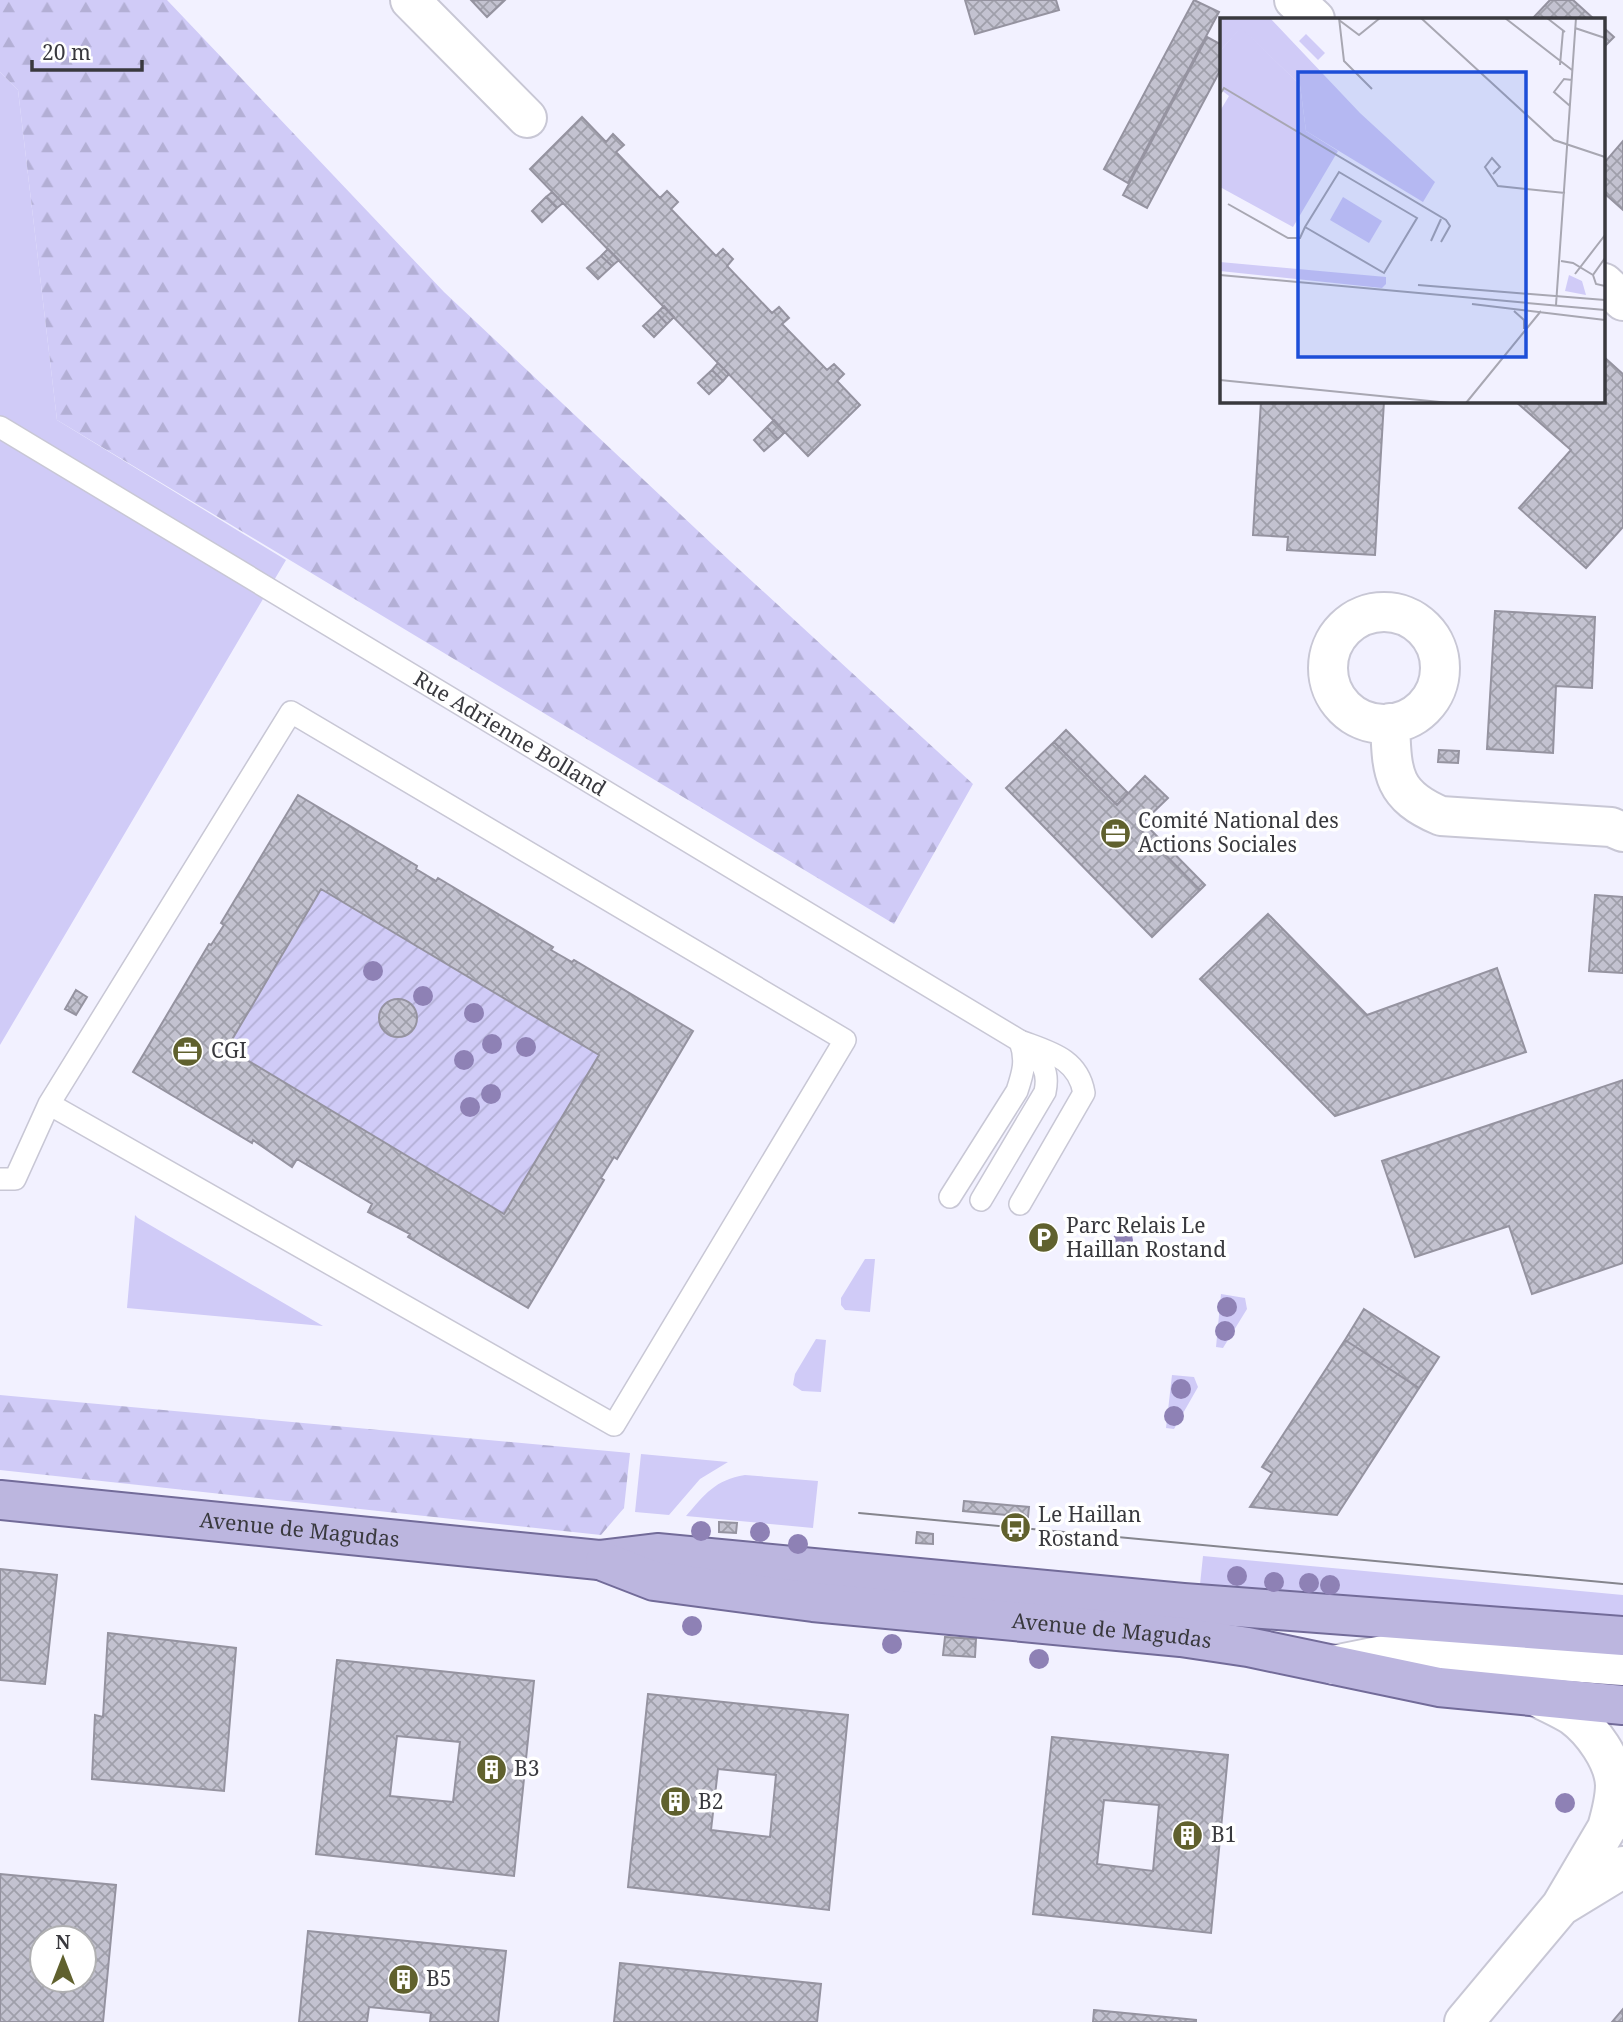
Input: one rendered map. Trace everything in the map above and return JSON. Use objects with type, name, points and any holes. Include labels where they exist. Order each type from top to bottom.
[{"type":"main road","name":"Avenue de Magudas","points":[[0,1500],[600,1560],[657,1553],[1183,1603],[1623,1636]]},
{"type":"main road","name":"Avenue de Magudas","points":[[600,1560],[654,1581],[813,1602],[1181,1637],[1248,1647],[1439,1687],[1623,1704]]},
{"type":"street","points":[[410,0],[527,118]]},
{"type":"street","points":[[1294,0],[1314,18]]},
{"type":"street","points":[[1606,286],[1623,301]]},
{"type":"street","points":[[1390,723],[1391,761],[1397,781],[1408,797],[1422,808],[1441,816],[1611,827],[1623,832]]},
{"type":"street","points":[[1334,1665],[1384,1655],[1436,1652],[1623,1666]]},
{"type":"street","points":[[1464,2022],[1561,1906],[1615,1820],[1615,1782],[1607,1759],[1592,1735],[1573,1717],[1539,1698]]},
{"type":"street","points":[[1561,1906],[1623,1866]]},
{"type":"lane","name":"Rue Adrienne Bolland","points":[[0,427],[1020,1041]]},
{"type":"lane","points":[[0,1178],[15,1179],[49,1104],[291,712],[845,1040],[614,1425],[49,1104]]},
{"type":"lane","points":[[950,1197],[1017,1091],[1025,1055],[1020,1041]]},
{"type":"lane","points":[[981,1200],[1045,1092],[1048,1080],[1045,1068],[1020,1041]]},
{"type":"lane","points":[[1020,1041],[1054,1054],[1074,1067],[1082,1078],[1084,1093],[1020,1204]]},
{"type":"green space","points":[[0,0],[167,0],[444,292],[730,561],[973,784],[894,924],[57,420],[18,90],[0,72]]},
{"type":"green space","points":[[0,72],[18,90],[57,420],[286,560],[0,1045]]},
{"type":"green space","points":[[321,889],[599,1055],[504,1214],[227,1048]]},
{"type":"green space","points":[[135,1215],[138,1218],[323,1326],[127,1308]]},
{"type":"green space","points":[[865,1259],[875,1259],[870,1312],[845,1310],[841,1305],[841,1298]]},
{"type":"green space","points":[[1221,1294],[1245,1298],[1247,1309],[1223,1348],[1216,1347]]},
{"type":"green space","points":[[816,1339],[826,1340],[821,1392],[802,1391],[793,1385],[795,1374]]},
{"type":"green space","points":[[1172,1375],[1194,1377],[1198,1387],[1174,1429],[1166,1428]]},
{"type":"green space","points":[[0,1395],[630,1453],[624,1508],[601,1535],[0,1470]]},
{"type":"green space","points":[[641,1454],[728,1462],[700,1479],[669,1515],[635,1512]]},
{"type":"green space","points":[[745,1475],[818,1481],[813,1528],[686,1516],[718,1484]]},
{"type":"green space","points":[[1203,1556],[1623,1595],[1623,1619],[1199,1594]]},
{"type":"building","points":[[471,0],[505,0],[487,17]]},
{"type":"building","points":[[965,0],[1056,0],[1059,10],[975,34]]},
{"type":"building","points":[[1194,0],[1219,12],[1128,183],[1104,169]]},
{"type":"building","points":[[1550,0],[1573,0],[1593,18],[1533,18]]},
{"type":"building","points":[[1606,30],[1614,37],[1606,45]]},
{"type":"building","points":[[1207,37],[1220,44],[1220,71],[1147,208],[1123,195]]},
{"type":"building","points":[[582,117],[606,142],[613,134],[624,145],[616,152],[660,198],[667,191],[678,202],[671,209],[716,256],[723,249],[733,259],[727,266],[772,313],[779,307],[789,318],[782,324],[827,370],[834,364],[844,374],[837,381],[860,405],[808,456],[530,169]]},
{"type":"building","points":[[1623,141],[1623,210],[1606,195],[1606,161]]},
{"type":"building","points":[[552,192],[563,203],[557,208],[546,197]]},
{"type":"building","points":[[546,197],[557,208],[542,222],[532,211]]},
{"type":"building","points":[[608,249],[619,260],[612,266],[601,256]]},
{"type":"building","points":[[601,256],[612,266],[598,279],[587,268]]},
{"type":"building","points":[[664,306],[674,317],[667,324],[657,313]]},
{"type":"building","points":[[657,313],[667,324],[654,337],[643,326]]},
{"type":"building","points":[[1606,359],[1623,374],[1623,527],[1586,568],[1519,508],[1571,450],[1516,402],[1606,402]]},
{"type":"building","points":[[718,363],[729,374],[723,381],[712,370]]},
{"type":"building","points":[[712,370],[723,381],[709,394],[698,383]]},
{"type":"building","points":[[1261,402],[1384,402],[1375,555],[1287,550],[1288,537],[1253,535]]},
{"type":"building","points":[[774,420],[785,432],[778,439],[767,427]]},
{"type":"building","points":[[767,427],[778,439],[764,451],[754,440]]},
{"type":"building","points":[[1495,611],[1595,617],[1592,688],[1556,686],[1553,753],[1487,749]]},
{"type":"building","points":[[1066,730],[1128,793],[1117,805],[1054,742]]},
{"type":"building","points":[[1054,742],[1117,805],[1145,776],[1168,798],[1138,827],[1200,890],[1152,937],[1006,788]]},
{"type":"building","points":[[1439,750],[1459,751],[1458,763],[1438,762]]},
{"type":"building","name":"CGI","points":[[298,795],[417,866],[416,869],[436,881],[438,878],[553,947],[551,950],[572,962],[574,960],[693,1031],[617,1159],[614,1157],[601,1178],[604,1180],[528,1308],[408,1237],[410,1234],[368,1212],[372,1204],[297,1159],[292,1167],[253,1140],[252,1143],[133,1072],[209,944],[211,945],[224,925],[221,923]],"holes":[[[321,889],[599,1055],[504,1214],[227,1048]]]},
{"type":"building","points":[[1143,822],[1205,885],[1200,890],[1138,827]]},
{"type":"building","points":[[1595,895],[1623,897],[1623,973],[1589,971]]},
{"type":"building","points":[[1268,914],[1367,1015],[1497,968],[1526,1052],[1335,1116],[1200,979]]},
{"type":"building","points":[[76,990],[87,997],[76,1015],[65,1009]]},
{"type":"building","points":[[398,999],[411,1005],[417,1018],[411,1031],[398,1037],[385,1031],[379,1018],[385,1005]]},
{"type":"building","points":[[1623,1080],[1623,1263],[1532,1294],[1509,1226],[1415,1257],[1382,1161]]},
{"type":"building","points":[[1364,1309],[1439,1357],[1419,1388],[1345,1340]]},
{"type":"building","points":[[1345,1340],[1419,1388],[1337,1515],[1250,1507],[1272,1473],[1262,1467]]},
{"type":"building","points":[[964,1501],[1029,1507],[1028,1517],[963,1511]]},
{"type":"building","points":[[719,1522],[737,1523],[736,1533],[719,1532]]},
{"type":"building","points":[[917,1532],[933,1534],[933,1544],[916,1543]]},
{"type":"building","points":[[0,1569],[57,1575],[45,1684],[0,1680]]},
{"type":"building","points":[[108,1633],[236,1648],[224,1791],[92,1779],[95,1715],[103,1717]]},
{"type":"building","points":[[945,1637],[976,1639],[975,1657],[943,1655]]},
{"type":"building","name":"B3","points":[[337,1660],[534,1681],[514,1876],[316,1854]],"holes":[[[397,1736],[460,1742],[453,1802],[390,1796]]]},
{"type":"building","name":"B2","points":[[648,1694],[848,1715],[829,1910],[628,1887]],"holes":[[[718,1769],[776,1775],[770,1837],[711,1830]]]},
{"type":"building","name":"B1","points":[[1052,1737],[1228,1755],[1211,1933],[1033,1914]],"holes":[[[1104,1800],[1159,1805],[1153,1871],[1097,1864]]]},
{"type":"building","points":[[0,1874],[116,1885],[103,2022],[0,2022]]},
{"type":"building","name":"B5","points":[[308,1931],[506,1951],[498,2022],[430,2022],[431,2013],[369,2007],[367,2022],[299,2022]]},
{"type":"building","points":[[620,1963],[821,1984],[817,2022],[614,2022]]},
{"type":"building","points":[[1623,2009],[1623,2022],[1612,2022]]},
{"type":"building","points":[[1094,2010],[1196,2020],[1196,2022],[1093,2022]]},
{"type":"tram line","points":[[859,1513],[1623,1584]]},
{"type":"place","name":"Comité National des Actions Sociales","points":[[1115,833]]},
{"type":"place","name":"CGI","points":[[188,1051]]},
{"type":"place","name":"Parc Relais Le Haillan Rostand","points":[[1043,1238]]},
{"type":"place","name":"Le Haillan Rostand","points":[[1015,1527]]},
{"type":"place","name":"B3","points":[[491,1769]]},
{"type":"place","name":"B2","points":[[675,1802]]},
{"type":"place","name":"B1","points":[[1188,1835]]},
{"type":"place","name":"B5","points":[[403,1979]]}]
